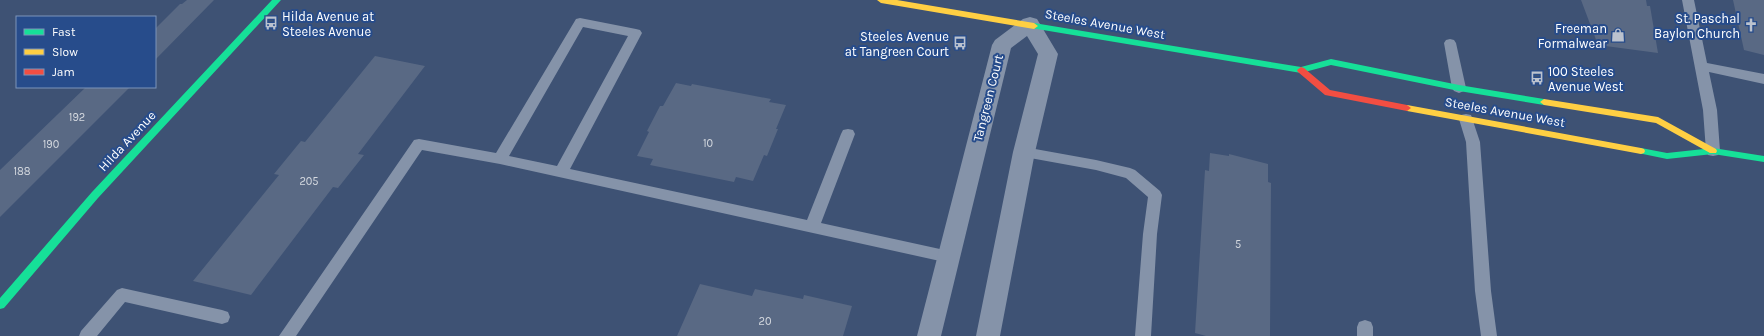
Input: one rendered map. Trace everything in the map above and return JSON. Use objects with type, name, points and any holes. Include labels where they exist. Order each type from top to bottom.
[{"type":"main road","name":"Hilda Avenue","points":[[0,305],[95,195],[277,0]]},
{"type":"main road","name":"Steeles Avenue West","points":[[881,0],[1301,70],[1331,62],[1460,92],[1658,120],[1713,151]]},
{"type":"main road","name":"Steeles Avenue West","points":[[1301,70],[1328,93],[1465,115],[1667,156],[1713,151],[1764,159]]},
{"type":"street","points":[[988,336],[1024,152],[1048,54],[1030,24]]},
{"type":"street","name":"Tangreen Court","points":[[929,336],[1002,45],[1030,24]]},
{"type":"lane","points":[[1688,0],[1710,110],[1713,151]]},
{"type":"lane","points":[[500,159],[580,22],[636,33],[561,172]]},
{"type":"lane","points":[[1450,43],[1460,92]]},
{"type":"lane","points":[[1701,66],[1764,79]]},
{"type":"lane","points":[[1465,115],[1473,142],[1483,291],[1489,336]]},
{"type":"lane","points":[[812,227],[848,134]]},
{"type":"lane","points":[[287,336],[419,144],[500,159],[949,256]]},
{"type":"lane","points":[[1024,152],[1096,165],[1130,174],[1155,195],[1150,234],[1143,336]]},
{"type":"lane","points":[[87,336],[122,295],[222,317]]},
{"type":"building","points":[[187,0],[214,0],[156,59],[156,28],[180,4]]},
{"type":"building","points":[[1581,0],[1646,0],[1647,6],[1650,6],[1658,53],[1598,45]]},
{"type":"building","name":"St. Paschal Baylon Church","points":[[1733,0],[1764,0],[1764,55],[1744,50]]},
{"type":"building","points":[[375,56],[425,66],[358,154],[364,155],[338,188],[333,187],[251,295],[193,281],[279,175],[274,174],[301,141],[305,142]]},
{"type":"building","points":[[676,83],[691,86],[692,84],[771,99],[769,102],[786,105],[767,156],[764,155],[753,181],[736,177],[734,182],[650,165],[653,159],[637,156],[649,132],[647,131],[660,106],[663,106]]},
{"type":"building","points":[[85,88],[129,88],[0,217],[0,170]]},
{"type":"building","points":[[1210,153],[1229,156],[1229,154],[1268,164],[1268,182],[1271,183],[1270,336],[1206,336],[1195,333],[1205,170],[1209,171]]},
{"type":"building","points":[[700,284],[752,296],[755,289],[803,299],[804,295],[852,306],[843,336],[677,336]]},
{"type":"traffic: fast","points":[[0,305],[95,195],[277,0]]},
{"type":"traffic: fast","points":[[1034,26],[1301,70],[1331,62],[1459,88],[1544,102]]},
{"type":"traffic: fast","points":[[1641,151],[1667,156],[1713,151],[1764,159]]},
{"type":"traffic: slow","points":[[881,0],[1034,26]]},
{"type":"traffic: slow","points":[[1544,102],[1658,120],[1713,151]]},
{"type":"traffic: slow","points":[[1407,108],[1641,151]]},
{"type":"traffic: jam","points":[[1301,70],[1328,93],[1407,108]]},
{"type":"place","name":"Hilda Avenue at Steeles Avenue","points":[[271,23]]},
{"type":"place","name":"St. Paschal Baylon Church","points":[[1751,25]]},
{"type":"place","name":"Freeman Formalwear","points":[[1618,35]]},
{"type":"place","name":"Steeles Avenue at Tangreen Court","points":[[960,43]]},
{"type":"place","name":"100 Steeles Avenue West","points":[[1537,78]]}]
